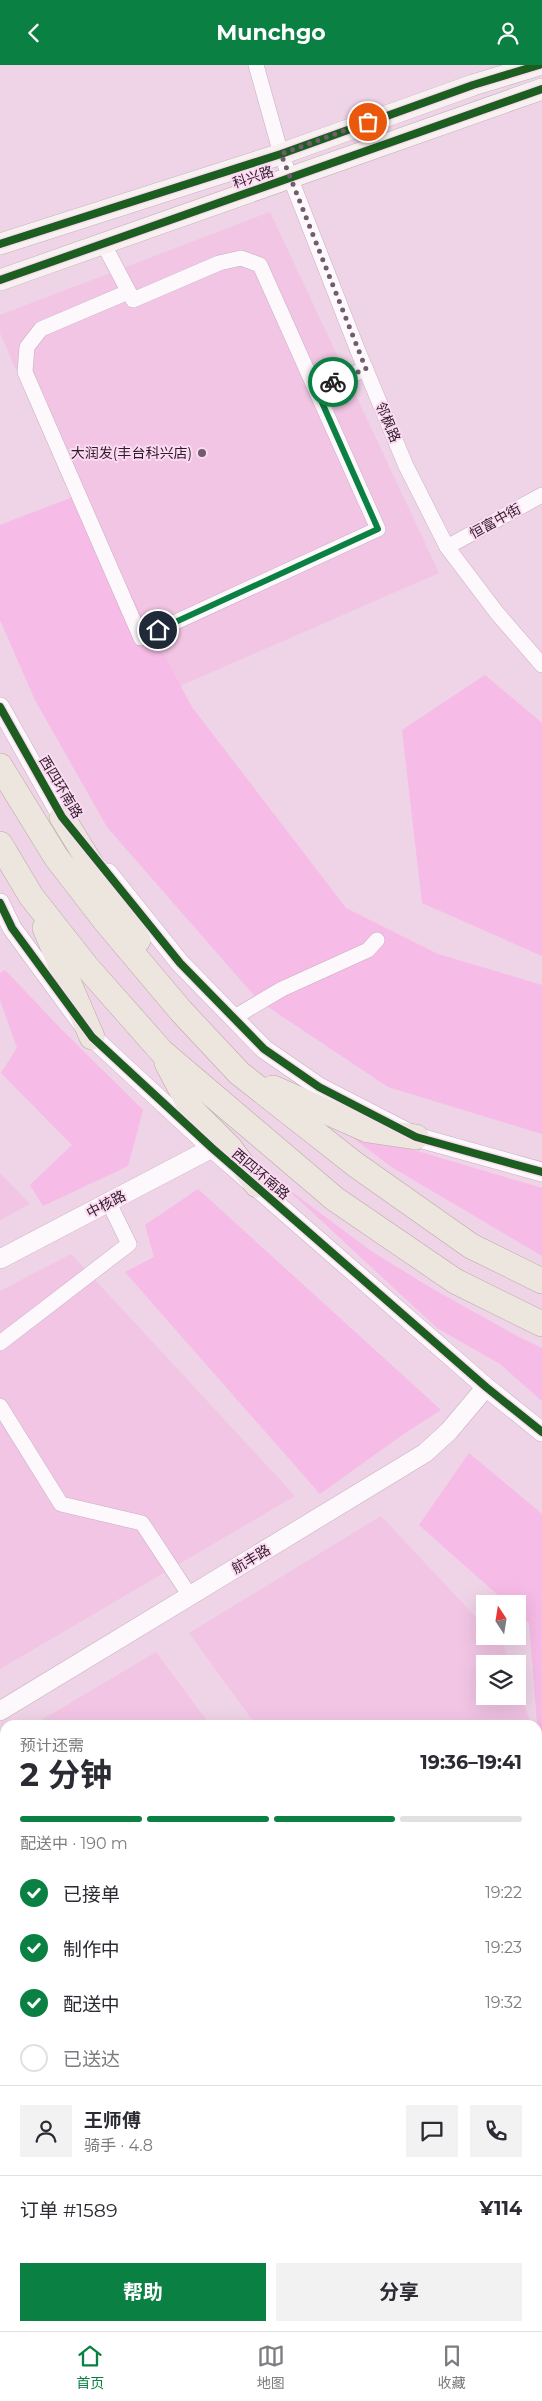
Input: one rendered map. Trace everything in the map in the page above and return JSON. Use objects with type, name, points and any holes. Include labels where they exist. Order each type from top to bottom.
[{"type":"highway","points":[[0,766],[56,857],[107,923],[181,1011],[239,1073],[356,1165],[471,1246],[542,1281]]},
{"type":"highway","points":[[62,817],[181,1011]]},
{"type":"highway","name":"西四环南路","points":[[0,843],[31,896],[86,966],[162,1051],[335,1199],[455,1281],[542,1324]]},
{"type":"highway","points":[[31,896],[92,1037]]},
{"type":"highway","points":[[162,1051],[192,1110],[230,1148],[257,1185]]},
{"type":"highway","points":[[239,1073],[368,1130],[416,1137]]},
{"type":"main road","name":"科兴路","points":[[0,244],[281,154],[474,85],[539,65]]},
{"type":"main road","name":"科兴路","points":[[0,280],[259,188],[292,179],[423,130],[542,89]]},
{"type":"street","name":"邻枫路","points":[[256,65],[281,154],[406,466],[447,547],[497,613],[542,665]]},
{"type":"street","points":[[103,243],[130,296]]},
{"type":"street","points":[[240,258],[260,265],[316,389],[378,529],[141,638],[26,372],[27,347],[41,329],[219,263],[240,258]]},
{"type":"street","points":[[316,389],[366,369]]},
{"type":"street","name":"恒富中街","points":[[447,547],[542,495]]},
{"type":"street","name":"西四环南路","points":[[0,707],[62,817],[180,963],[264,1049],[319,1087],[416,1137],[542,1173]]},
{"type":"street","name":"西四环南路","points":[[0,903],[12,928],[92,1037],[212,1148],[257,1185],[486,1387],[542,1432]]},
{"type":"street","points":[[233,1018],[282,989],[368,949],[377,940]]},
{"type":"street","name":"中核路","points":[[0,1259],[212,1148]]},
{"type":"street","points":[[0,1343],[129,1244],[109,1203]]},
{"type":"street","name":"航丰路","points":[[0,1711],[425,1453],[449,1431],[486,1387]]},
{"type":"street","points":[[0,1406],[60,1504],[142,1523],[190,1596]]},
{"type":"street","points":[[523,1416],[542,1419]]},
{"type":"shaded area","points":[[270,212],[439,573],[157,696],[0,333],[0,315]]},
{"type":"shaded area","points":[[78,495],[192,707],[346,908],[438,954],[542,985],[542,1134],[388,1087],[259,1001],[107,827],[35,700],[0,620],[0,525]]},
{"type":"shaded area","points":[[485,675],[542,723],[542,956],[422,903],[402,730]]},
{"type":"shaded area","points":[[5,970],[62,1030],[143,1110],[128,1166],[43,1206],[30,1185],[72,1145],[1,1073],[17,1048],[0,1000],[0,973]]},
{"type":"shaded area","points":[[319,1112],[370,1137],[542,1188],[542,1256],[390,1166]]},
{"type":"shaded area","points":[[0,1173],[30,1204],[0,1220]]},
{"type":"shaded area","points":[[284,1186],[371,1251],[431,1288],[542,1348],[542,1401],[500,1364],[437,1328]]},
{"type":"shaded area","points":[[198,1189],[441,1410],[405,1433],[320,1494],[125,1272],[154,1257],[145,1225]]},
{"type":"shaded area","points":[[71,1254],[295,1496],[0,1669],[0,1291]]},
{"type":"shaded area","points":[[469,1453],[542,1514],[542,1720],[537,1720],[529,1623],[526,1620],[526,1595],[498,1595],[419,1525]]},
{"type":"shaded area","points":[[381,1516],[476,1617],[476,1645],[502,1645],[505,1648],[507,1655],[476,1655],[476,1705],[524,1705],[529,1720],[252,1720],[189,1633]]},
{"type":"shaded area","points":[[156,1652],[206,1720],[41,1720]]},
{"type":"cycle path","points":[[0,244],[281,154],[473,85],[539,65]]},
{"type":"cycle path","points":[[0,280],[542,89]]},
{"type":"cycle path","points":[[0,707],[62,817],[180,963],[264,1049],[319,1087],[416,1137],[542,1172]]},
{"type":"cycle path","points":[[0,903],[12,928],[92,1037],[212,1148],[486,1387],[542,1432]]},
{"type":"way so far","points":[[333,382],[366,369],[281,154],[368,122]]},
{"type":"place","name":"大润发(丰台科兴店)","points":[[202,453]]},
{"type":"route","points":[[158,630],[378,529],[316,389],[333,382]]}]
